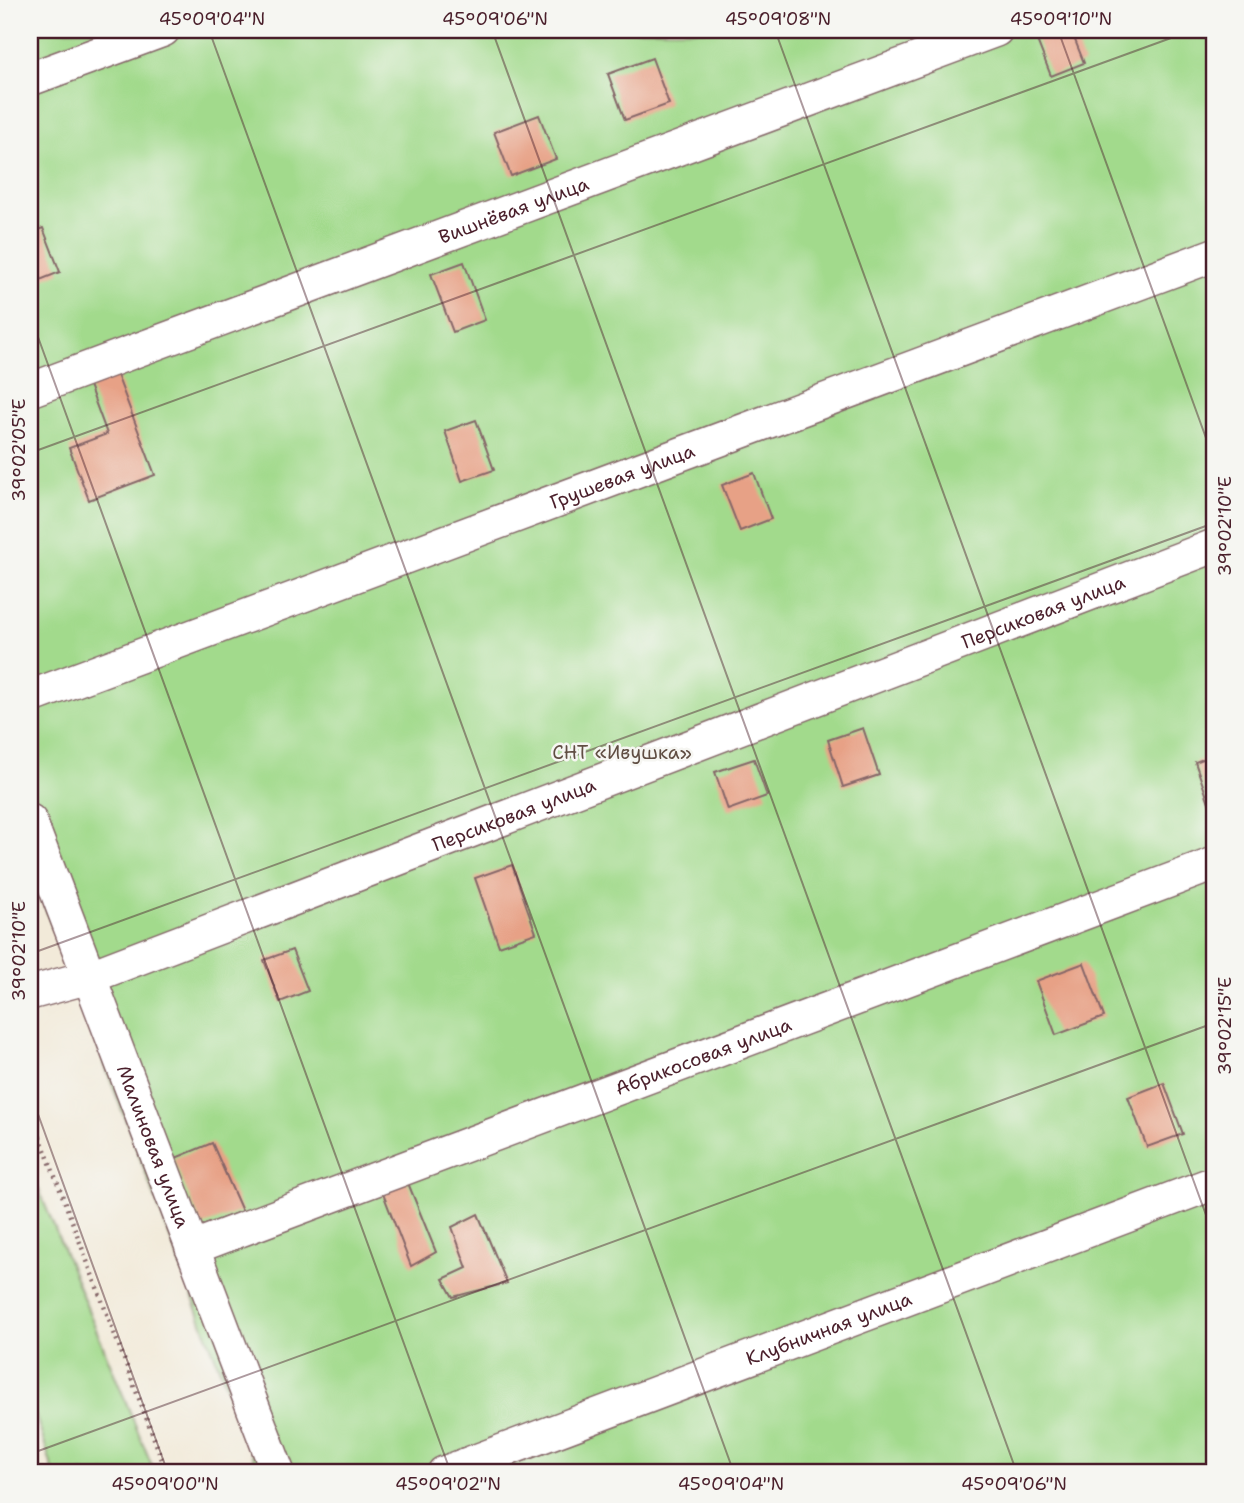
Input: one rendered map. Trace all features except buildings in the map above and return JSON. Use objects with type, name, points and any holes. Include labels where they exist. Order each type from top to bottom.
[{"type":"street","points":[[30,79],[163,30]]},
{"type":"street","name":"Вишнёвая улица","points":[[30,390],[996,30]]},
{"type":"street","name":"Грушевая улица","points":[[30,698],[1214,255]]},
{"type":"street","name":"Персиковая улица","points":[[30,993],[89,977],[1214,546]]},
{"type":"street","name":"Малиновая улица","points":[[30,821],[278,1473]]},
{"type":"street","name":"Абрикосовая улица","points":[[192,1248],[1214,864]]},
{"type":"street","name":"Клубничная улица","points":[[444,1473],[1214,1183]]},
{"type":"path","points":[[30,1110],[167,1473]]},
{"type":"green space","name":"СНТ «Ивушка»","points":[[30,30],[1214,30],[1214,1473],[259,1473],[30,867]]},
{"type":"green space","points":[[30,1168],[155,1473],[54,1473],[30,1398]]}]
